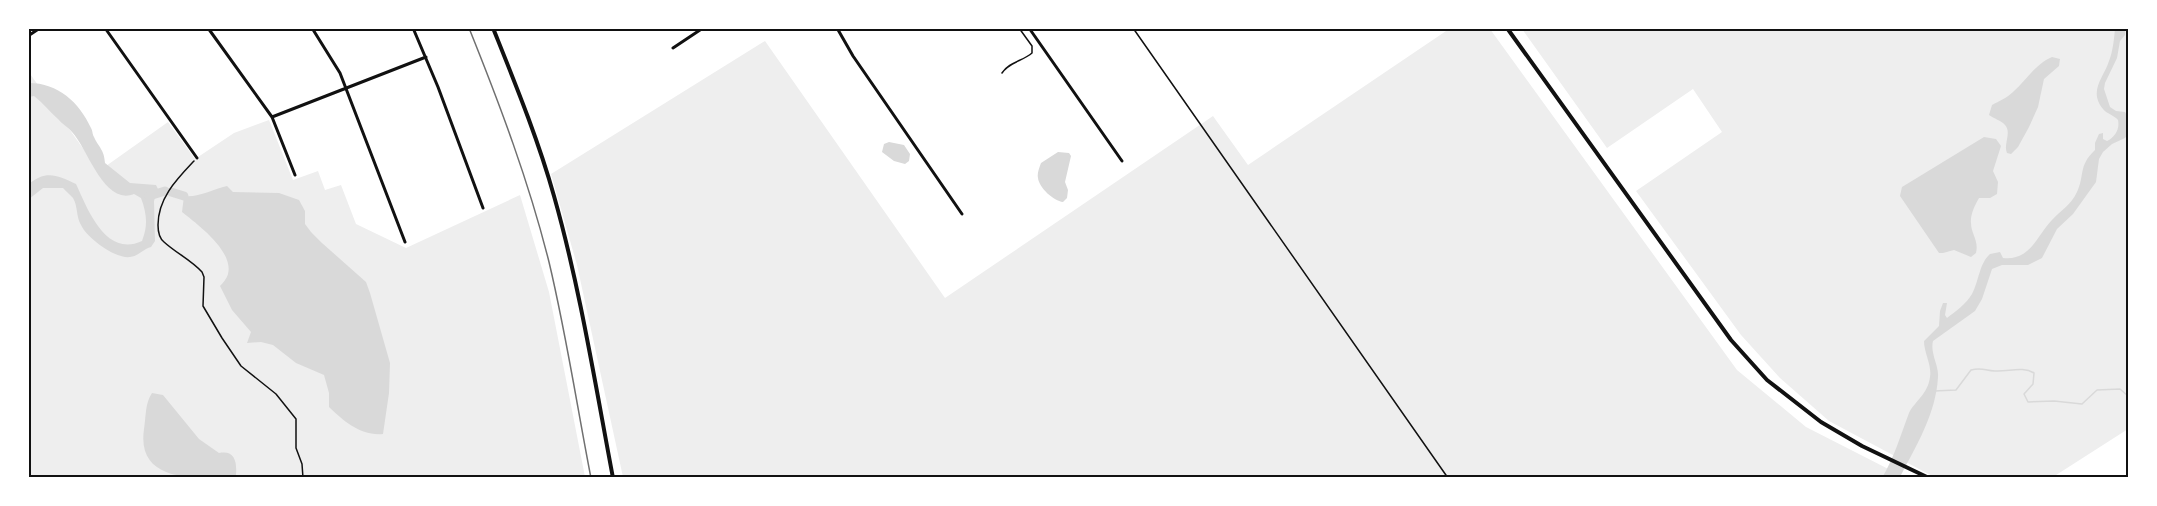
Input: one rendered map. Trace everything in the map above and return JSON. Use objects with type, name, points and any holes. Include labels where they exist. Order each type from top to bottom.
[{"type":"main road","points":[[1507,28],[1746,358],[1767,380],[1814,417],[1850,440],[1929,477]]},
{"type":"main road","points":[[495,30],[535,136],[561,222],[613,477]]},
{"type":"street","points":[[28,36],[40,28]]},
{"type":"street","points":[[105,28],[197,158]]},
{"type":"street","points":[[208,28],[272,117],[295,175]]},
{"type":"street","points":[[312,28],[336,65],[346,88],[405,242]]},
{"type":"street","points":[[412,28],[426,57],[483,208]]},
{"type":"street","points":[[673,48],[703,28]]},
{"type":"street","points":[[837,28],[853,56],[962,214]]},
{"type":"street","points":[[1029,28],[1122,161]]},
{"type":"street","points":[[272,117],[426,57]]},
{"type":"lane","points":[[1002,73],[1010,64],[1032,53],[1032,46],[1019,28]]},
{"type":"path","points":[[1133,28],[1448,477]]},
{"type":"path","points":[[197,158],[166,194],[159,217],[159,234],[164,243],[202,272],[204,277],[203,306],[241,366],[263,383],[294,415],[297,424],[296,448],[302,464],[303,477]]},
{"type":"shaded area","points":[[1449,29],[1490,29],[1737,370],[1806,427],[1904,477],[623,477],[577,265],[551,174],[765,41],[945,298],[1213,116],[1248,165]]},
{"type":"shaded area","points":[[1522,29],[2128,29],[2128,429],[2053,477],[1936,478],[1829,421],[1780,378],[1741,335],[1636,191],[1722,132],[1693,89],[1607,148]]},
{"type":"shaded area","points":[[2115,29],[2125,29],[2125,35],[2120,41],[2117,58],[2104,89],[2110,107],[2116,111],[2125,112],[2128,117],[2128,134],[2103,152],[2099,159],[2096,182],[2073,214],[2057,229],[2042,258],[2028,265],[2002,265],[1992,269],[1982,299],[1975,311],[1933,341],[1938,377],[1929,417],[1900,477],[1882,478],[1894,454],[1909,413],[1929,383],[1930,368],[1924,341],[1939,326],[1943,303],[1947,303],[1945,315],[1947,318],[1964,304],[1972,294],[1986,258],[1990,254],[2000,252],[2003,258],[2013,258],[2027,251],[2052,220],[2075,197],[2084,166],[2095,150],[2099,134],[2103,133],[2103,139],[2107,141],[2116,132],[2118,120],[2103,109],[2097,96],[2098,84],[2111,53]]},
{"type":"shaded area","points":[[2052,57],[2060,59],[2059,66],[2044,79],[2038,107],[2018,147],[2011,154],[2007,153],[2007,128],[2002,122],[1989,115],[1992,105],[2011,94],[2035,68]]},
{"type":"shaded area","points":[[28,71],[99,171],[168,122],[195,159],[234,133],[269,120],[293,180],[318,171],[325,190],[341,185],[356,224],[406,248],[520,195],[549,292],[585,477],[29,477]]},
{"type":"shaded area","points":[[29,83],[49,86],[74,102],[91,128],[105,163],[130,183],[156,185],[158,189],[154,201],[155,241],[151,247],[136,255],[124,257],[102,247],[84,230],[79,222],[75,201],[63,188],[43,188],[29,199],[29,184],[46,175],[57,176],[76,184],[93,218],[108,237],[118,243],[129,244],[142,241],[144,236],[146,220],[141,198],[134,194],[123,195],[114,192],[105,184],[72,132],[34,96],[29,97]]},
{"type":"shaded area","points":[[1984,137],[1996,139],[2001,146],[1993,171],[1998,182],[1997,194],[1990,198],[1979,198],[1971,217],[1976,253],[1971,257],[1954,250],[1939,253],[1900,196],[1902,187]]},
{"type":"shaded area","points":[[889,142],[904,145],[910,154],[909,161],[905,164],[894,161],[882,152],[884,144]]},
{"type":"shaded area","points":[[1058,152],[1069,153],[1071,156],[1065,182],[1068,190],[1067,198],[1063,202],[1055,199],[1041,186],[1038,176],[1041,163]]},
{"type":"shaded area","points":[[227,186],[233,192],[279,193],[299,200],[305,211],[305,224],[311,232],[366,282],[390,363],[389,393],[383,434],[360,430],[329,407],[329,393],[324,375],[296,363],[273,345],[261,342],[247,343],[251,332],[232,310],[220,286],[228,274],[225,256],[213,239],[182,212],[184,196],[200,195]]},
{"type":"shaded area","points":[[152,393],[163,395],[199,439],[219,453],[232,455],[236,466],[234,478],[187,477],[172,474],[159,469],[149,460],[144,447],[144,429],[147,406]]},
{"type":"waterway","points":[[149,196],[165,191]]},
{"type":"waterway","points":[[171,192],[184,196]]},
{"type":"waterway","points":[[1934,391],[1956,390],[1971,370],[2020,370],[2034,373],[2033,384],[2024,394],[2028,402],[2054,401],[2082,404],[2097,390],[2120,389],[2128,396]]},
{"type":"railway","points":[[469,28],[513,144],[541,232],[561,316],[591,478]]}]
